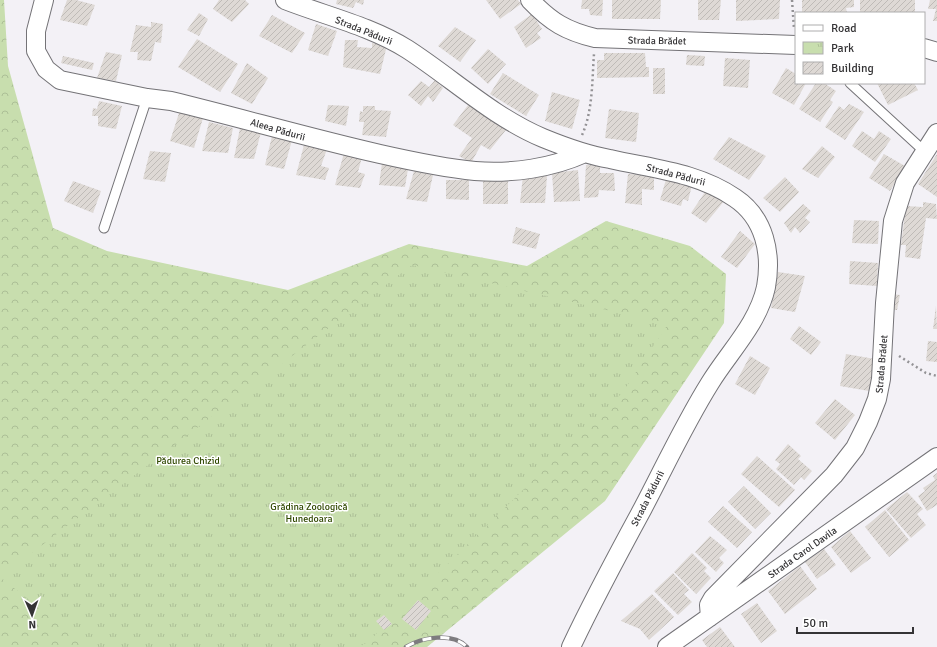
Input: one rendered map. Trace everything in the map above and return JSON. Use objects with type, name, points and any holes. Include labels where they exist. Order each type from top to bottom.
[{"type":"street","name":"Aleea Pădurii","points":[[44,0],[36,31],[36,51],[46,69],[60,80],[147,98],[171,101],[321,141],[404,159],[476,171],[510,170],[548,166],[566,162],[580,152]]},
{"type":"street","name":"Strada Pădurii","points":[[286,0],[384,37],[411,52],[514,123],[540,136],[580,152],[676,172],[709,183],[736,198],[750,211],[760,225],[766,239],[769,266],[760,306],[750,326],[711,381],[671,451],[588,611],[571,647]]},
{"type":"street","name":"Strada Brădet","points":[[530,0],[550,20],[562,28],[576,34],[595,38],[795,45]]},
{"type":"street","points":[[925,48],[937,52]]},
{"type":"street","name":"Strada Brădet","points":[[710,617],[709,605],[717,594],[834,475],[855,448],[868,422],[877,398],[881,379],[889,248],[893,221],[905,183],[924,151],[937,133]]},
{"type":"street","name":"Strada Carol Davila","points":[[667,647],[937,457]]},
{"type":"lane","points":[[851,84],[924,151]]},
{"type":"lane","points":[[104,228],[147,98]]},
{"type":"path","points":[[792,0],[795,45]]},
{"type":"path","points":[[580,152],[590,103],[595,38]]},
{"type":"path","points":[[883,337],[901,358],[926,373],[937,376]]},
{"type":"green space","name":"Pădurea Chizid","points":[[0,0],[4,0],[8,66],[53,228],[107,251],[288,290],[409,244],[527,266],[606,221],[690,246],[726,274],[724,323],[605,501],[427,647],[0,647]]},
{"type":"green space","name":"Grădina Zoologică Hunedoara","points":[[412,265],[668,324],[622,393],[368,642],[359,647],[89,647],[0,577]]},
{"type":"building","points":[[67,0],[76,0],[95,5],[87,26],[60,20]]},
{"type":"building","points":[[219,0],[245,0],[249,4],[232,22],[213,9]]},
{"type":"building","points":[[337,0],[364,0],[363,5],[356,2],[353,8],[336,4]]},
{"type":"building","points":[[486,0],[518,0],[521,4],[500,19]]},
{"type":"building","points":[[582,0],[603,0],[602,16],[590,15],[589,9],[581,9]]},
{"type":"building","points":[[612,0],[661,0],[660,19],[612,19]]},
{"type":"building","points":[[698,0],[721,0],[719,20],[698,20]]},
{"type":"building","points":[[736,0],[780,0],[779,19],[736,21]]},
{"type":"building","points":[[802,0],[854,0],[854,7],[846,8],[847,12],[802,12]]},
{"type":"building","points":[[860,0],[915,0],[915,12],[860,12]]},
{"type":"building","points":[[930,0],[937,0],[937,21],[933,21],[936,9],[928,9]]},
{"type":"building","points":[[199,13],[208,19],[199,36],[187,30]]},
{"type":"building","points":[[532,14],[542,29],[537,33],[541,38],[526,48],[514,27]]},
{"type":"building","points":[[272,15],[305,33],[292,53],[259,36]]},
{"type":"building","points":[[151,22],[163,24],[161,43],[155,42],[151,61],[137,60],[138,52],[130,52],[136,25],[151,27]]},
{"type":"building","points":[[316,24],[337,31],[328,56],[308,50]]},
{"type":"building","points":[[455,27],[476,40],[460,62],[438,46]]},
{"type":"building","points":[[197,39],[238,64],[220,92],[178,67]]},
{"type":"building","points":[[345,40],[358,40],[357,47],[372,48],[372,43],[387,45],[380,74],[343,67]]},
{"type":"building","points":[[488,49],[506,64],[488,84],[471,68]]},
{"type":"building","points":[[106,52],[122,55],[116,81],[97,78]]},
{"type":"building","points":[[604,53],[645,53],[646,67],[649,67],[649,77],[597,78],[597,60],[604,60]]},
{"type":"building","points":[[687,55],[705,56],[704,66],[686,65]]},
{"type":"building","points":[[63,56],[94,63],[92,70],[61,63]]},
{"type":"building","points":[[725,58],[750,60],[748,88],[723,86]]},
{"type":"building","points":[[247,63],[268,78],[252,104],[231,93]]},
{"type":"building","points":[[653,68],[665,68],[665,94],[653,94]]},
{"type":"building","points":[[786,68],[795,73],[795,84],[805,84],[794,105],[772,93]]},
{"type":"building","points":[[503,73],[539,95],[526,116],[490,94]]},
{"type":"building","points":[[435,80],[443,88],[433,102],[428,96],[421,106],[408,95],[421,81],[429,87]]},
{"type":"building","points":[[815,84],[826,84],[836,91],[830,100],[833,102],[820,122],[799,109]]},
{"type":"building","points":[[878,84],[915,84],[918,90],[888,105]]},
{"type":"building","points":[[552,92],[580,100],[572,129],[545,121]]},
{"type":"building","points":[[99,101],[122,106],[116,129],[98,126],[98,116],[92,116],[93,108],[97,109]]},
{"type":"building","points":[[471,101],[510,125],[490,150],[481,145],[471,163],[459,156],[472,138],[453,125]]},
{"type":"building","points":[[849,104],[864,112],[845,140],[825,127],[839,106],[844,110]]},
{"type":"building","points":[[328,105],[349,106],[346,126],[325,121]]},
{"type":"building","points":[[363,106],[375,106],[375,110],[391,111],[386,137],[362,135],[364,122],[359,122],[360,111],[363,112]]},
{"type":"building","points":[[609,109],[639,113],[636,142],[605,138]]},
{"type":"building","points":[[180,110],[203,118],[194,148],[170,141]]},
{"type":"building","points":[[209,122],[233,128],[228,153],[202,151]]},
{"type":"building","points":[[240,128],[261,132],[254,159],[234,158]]},
{"type":"building","points":[[862,131],[874,139],[879,131],[891,139],[875,162],[852,146]]},
{"type":"building","points":[[272,136],[292,140],[284,169],[265,165]]},
{"type":"building","points":[[729,137],[766,156],[749,180],[713,159]]},
{"type":"building","points":[[304,145],[327,149],[321,166],[329,168],[325,180],[296,175]]},
{"type":"building","points":[[822,146],[835,157],[818,178],[802,169]]},
{"type":"building","points":[[150,151],[171,153],[165,182],[143,179]]},
{"type":"building","points":[[344,153],[362,157],[358,172],[365,174],[360,188],[335,185]]},
{"type":"building","points":[[884,154],[905,166],[890,191],[869,178]]},
{"type":"building","points":[[937,154],[937,197],[918,184]]},
{"type":"building","points":[[382,163],[408,169],[405,187],[379,185]]},
{"type":"building","points":[[586,165],[600,165],[600,173],[614,173],[615,191],[599,190],[598,197],[584,198]]},
{"type":"building","points":[[578,170],[580,201],[554,202],[552,173]]},
{"type":"building","points":[[414,171],[433,175],[427,202],[406,199]]},
{"type":"building","points":[[628,174],[654,175],[654,190],[642,189],[642,205],[625,203]]},
{"type":"building","points":[[523,175],[547,176],[545,203],[520,203]]},
{"type":"building","points":[[667,176],[692,185],[688,201],[683,199],[681,206],[660,200]]},
{"type":"building","points":[[785,177],[799,192],[780,212],[763,198]]},
{"type":"building","points":[[483,178],[508,179],[508,204],[483,204]]},
{"type":"building","points":[[446,180],[469,180],[469,200],[446,199]]},
{"type":"building","points":[[73,181],[101,191],[93,213],[64,201]]},
{"type":"building","points":[[707,189],[725,200],[706,223],[691,213]]},
{"type":"building","points":[[923,202],[936,204],[937,219],[926,218],[920,259],[905,257],[906,245],[901,245],[906,206],[923,207]]},
{"type":"building","points":[[803,204],[811,211],[805,218],[810,222],[800,233],[795,227],[791,233],[784,223]]},
{"type":"building","points":[[854,220],[879,221],[878,244],[852,243]]},
{"type":"building","points":[[516,227],[540,234],[536,249],[512,243]]},
{"type":"building","points":[[740,231],[755,244],[737,268],[721,257]]},
{"type":"building","points":[[850,261],[878,263],[877,286],[849,284]]},
{"type":"building","points":[[778,272],[805,276],[795,312],[771,308]]},
{"type":"building","points":[[892,294],[900,295],[897,310],[889,310]]},
{"type":"building","points":[[936,306],[937,329],[933,329]]},
{"type":"building","points":[[799,326],[821,342],[811,355],[790,339]]},
{"type":"building","points":[[928,341],[937,342],[937,362],[926,361]]},
{"type":"building","points":[[846,354],[875,359],[869,391],[840,386]]},
{"type":"building","points":[[750,356],[770,368],[755,395],[735,384]]},
{"type":"building","points":[[835,399],[855,415],[835,440],[815,423]]},
{"type":"building","points":[[788,444],[801,456],[798,459],[812,471],[804,480],[801,477],[794,485],[776,469],[780,464],[775,460]]},
{"type":"building","points":[[757,456],[795,490],[779,507],[741,474]]},
{"type":"building","points":[[937,473],[937,505],[927,511],[918,496],[925,491],[923,488],[935,480],[933,476]]},
{"type":"building","points":[[744,486],[771,513],[755,529],[728,502]]},
{"type":"building","points":[[907,492],[923,509],[917,514],[926,525],[911,538],[886,509]]},
{"type":"building","points":[[723,506],[752,532],[737,548],[708,522]]},
{"type":"building","points":[[885,510],[909,540],[889,557],[865,527]]},
{"type":"building","points":[[850,531],[871,558],[851,573],[831,547]]},
{"type":"building","points":[[710,536],[727,550],[719,558],[724,563],[716,572],[695,552]]},
{"type":"building","points":[[824,549],[836,565],[817,579],[805,562]]},
{"type":"building","points":[[692,553],[707,568],[704,571],[711,578],[696,594],[674,572]]},
{"type":"building","points":[[800,566],[817,589],[785,614],[768,591]]},
{"type":"building","points":[[673,573],[689,590],[684,594],[692,602],[678,615],[654,591]]},
{"type":"building","points":[[652,594],[674,617],[649,640],[640,629],[621,621]]},
{"type":"building","points":[[418,600],[431,611],[416,630],[402,619]]},
{"type":"building","points":[[757,603],[777,631],[761,643],[741,614]]},
{"type":"building","points":[[384,615],[392,624],[384,630],[376,621]]},
{"type":"building","points":[[720,627],[735,647],[707,647],[702,640]]},
{"type":"railway","points":[[406,647],[420,641],[437,638],[454,639],[467,647]]}]
